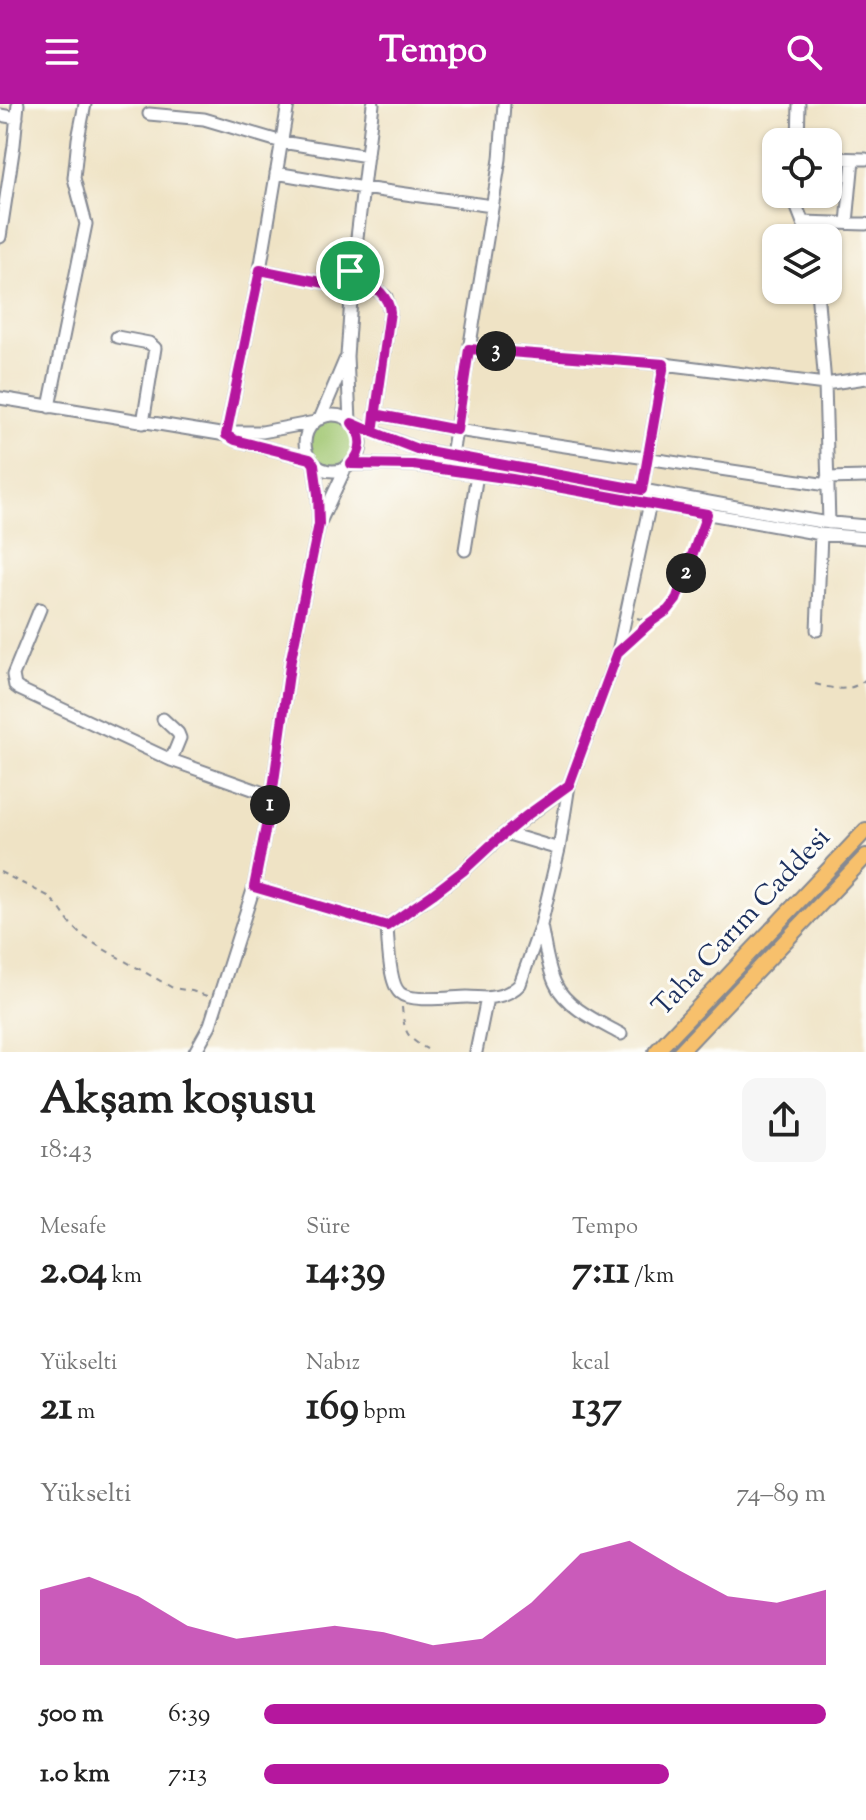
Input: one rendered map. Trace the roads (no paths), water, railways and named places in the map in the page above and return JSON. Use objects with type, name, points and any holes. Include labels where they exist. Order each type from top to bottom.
[{"type":"main road","name":"Taha Carım Caddesi","points":[[656,1052],[866,830]]},
{"type":"main road","name":"Taha Carım Caddesi","points":[[680,1052],[866,856]]},
{"type":"street","points":[[0,237],[18,104]]},
{"type":"street","points":[[49,407],[86,224],[74,178],[85,104]]},
{"type":"street","points":[[226,435],[260,270],[288,104]]},
{"type":"street","points":[[319,524],[349,466],[358,455],[361,444],[359,432],[351,422],[347,356],[353,271],[373,104]]},
{"type":"street","points":[[452,455],[500,159],[504,104]]},
{"type":"street","points":[[798,128],[799,104]]},
{"type":"street","points":[[149,114],[204,119],[282,142],[367,156]]},
{"type":"street","points":[[0,115],[17,118]]},
{"type":"street","points":[[842,159],[866,159]]},
{"type":"street","points":[[847,223],[853,159]]},
{"type":"street","points":[[276,173],[492,206]]},
{"type":"street","points":[[797,208],[803,222],[866,224]]},
{"type":"street","points":[[260,270],[325,283],[353,271],[386,297],[390,312],[373,432]]},
{"type":"street","points":[[818,304],[825,384],[829,523]]},
{"type":"street","points":[[117,337],[149,343],[155,348],[143,423]]},
{"type":"street","points":[[469,349],[664,364],[825,384],[866,378]]},
{"type":"street","points":[[195,1052],[219,1000],[254,887],[272,796],[291,659],[319,524],[318,494],[306,437],[347,356]]},
{"type":"street","points":[[642,490],[664,364]]},
{"type":"street","points":[[0,398],[226,435],[312,461],[330,471],[349,466],[413,465],[821,534],[866,538]]},
{"type":"street","points":[[375,414],[457,430],[827,482],[866,477]]},
{"type":"street","points":[[226,435],[262,432],[337,416],[417,449],[829,523],[866,526]]},
{"type":"street","points":[[465,550],[477,474]]},
{"type":"street","points":[[387,926],[393,981],[397,991],[406,997],[487,998],[513,991],[520,984],[541,925],[559,849],[569,785],[618,652],[650,503]]},
{"type":"street","points":[[817,630],[821,534]]},
{"type":"street","points":[[40,609],[13,675],[15,686],[171,760],[272,796]]},
{"type":"street","points":[[163,719],[180,738],[171,760]]},
{"type":"street","points":[[387,926],[463,871],[505,833],[569,785]]},
{"type":"street","points":[[505,833],[559,849]]},
{"type":"street","points":[[254,887],[387,926]]},
{"type":"street","points":[[541,925],[555,984],[563,996],[621,1034]]},
{"type":"street","points":[[476,1052],[487,998]]}]
